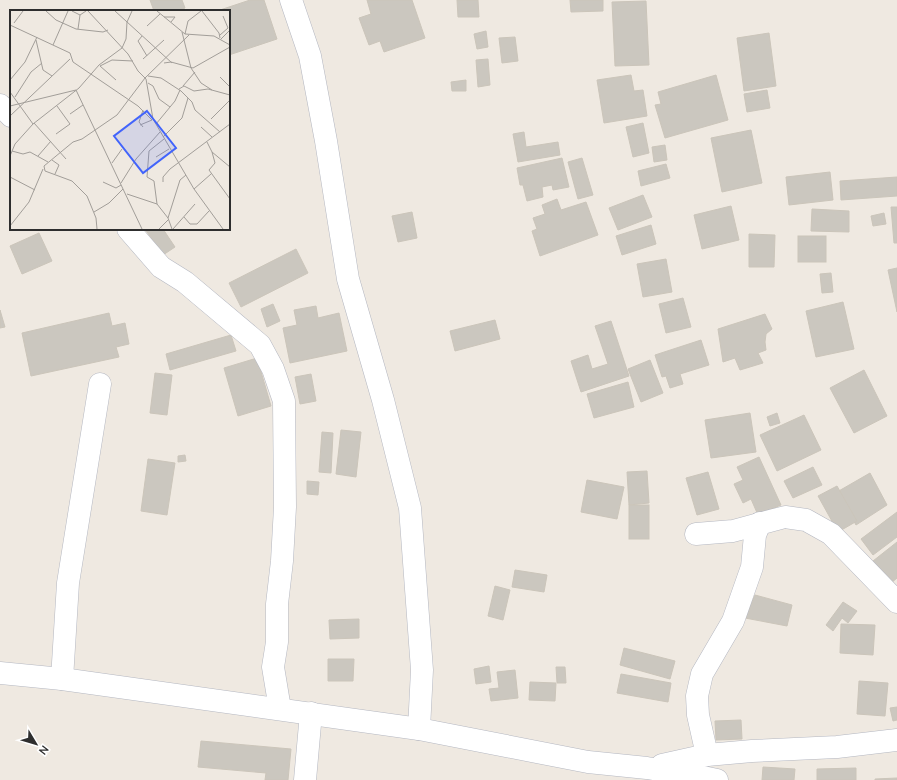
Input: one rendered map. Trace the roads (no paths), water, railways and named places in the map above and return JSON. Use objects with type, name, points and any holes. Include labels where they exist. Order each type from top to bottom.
[{"type":"street","points":[[291,0],[311,64],[326,141],[348,279],[384,400],[410,508],[422,670],[419,729]]},
{"type":"street","points":[[0,105],[10,115]]},
{"type":"street","points":[[129,230],[161,267],[185,282],[260,345],[273,369],[284,401],[285,515],[273,667],[280,709]]},
{"type":"street","points":[[62,679],[68,583],[100,384]]},
{"type":"street","points":[[696,534],[733,531],[785,517],[806,520],[831,534],[897,602]]},
{"type":"street","points":[[707,755],[698,715],[696,696],[702,674],[733,621],[752,567],[754,535],[760,523]]},
{"type":"street","points":[[0,673],[62,679],[419,729],[590,771],[647,768],[707,755],[752,751],[837,747],[897,740]]},
{"type":"street","points":[[305,780],[311,713]]},
{"type":"street","points":[[647,768],[717,780]]}]
